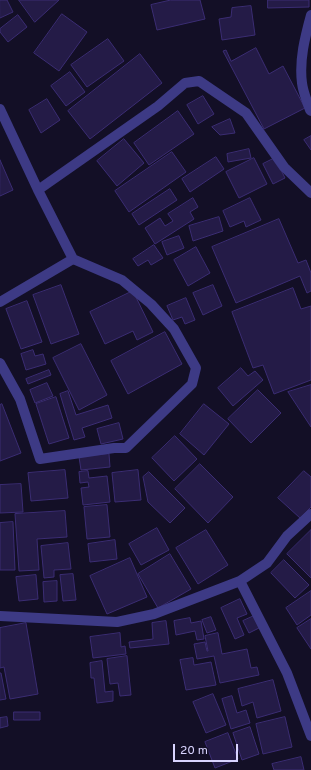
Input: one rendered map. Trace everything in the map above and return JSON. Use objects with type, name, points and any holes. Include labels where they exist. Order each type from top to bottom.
[{"type":"street","points":[[311,15],[304,41],[301,63],[302,84],[311,111]]},
{"type":"street","points":[[38,190],[158,106],[185,83],[199,81],[246,113],[284,167],[311,193]]},
{"type":"street","points":[[0,109],[38,190],[73,259],[122,280],[151,304],[174,329],[196,368],[192,384],[126,448],[114,448],[40,459],[20,399],[0,363]]},
{"type":"street","points":[[0,302],[73,259]]},
{"type":"street","points":[[0,616],[117,622],[154,614],[240,582],[267,563],[287,536],[311,514]]},
{"type":"street","points":[[240,582],[287,673],[311,736]]},
{"type":"building","points":[[0,0],[7,0],[13,12],[0,18]]},
{"type":"building","points":[[19,0],[59,0],[35,22]]},
{"type":"building","points":[[171,0],[200,0],[205,19],[157,30],[151,5]]},
{"type":"building","points":[[268,0],[309,0],[309,7],[268,8]]},
{"type":"building","points":[[251,6],[255,35],[222,40],[219,19],[231,17],[232,8]]},
{"type":"building","points":[[62,14],[87,32],[59,71],[34,53]]},
{"type":"building","points":[[18,15],[27,27],[8,42],[0,32],[0,29]]},
{"type":"building","points":[[108,39],[124,61],[87,87],[71,65]]},
{"type":"building","points":[[256,48],[269,74],[283,66],[305,108],[264,129],[223,51],[226,50],[231,61]]},
{"type":"building","points":[[140,54],[162,83],[90,139],[68,111]]},
{"type":"building","points":[[70,72],[85,92],[66,106],[51,86]]},
{"type":"building","points":[[203,96],[214,114],[198,124],[187,105]]},
{"type":"building","points":[[47,99],[60,120],[41,133],[29,110]]},
{"type":"building","points":[[178,111],[194,134],[149,165],[134,143]]},
{"type":"building","points":[[230,119],[235,133],[220,135],[212,127]]},
{"type":"building","points":[[311,136],[311,150],[304,140]]},
{"type":"building","points":[[124,139],[144,163],[117,186],[97,161]]},
{"type":"building","points":[[249,149],[251,158],[228,162],[227,154]]},
{"type":"building","points":[[172,152],[186,172],[129,212],[115,191]]},
{"type":"building","points":[[216,157],[224,169],[190,192],[182,179]]},
{"type":"building","points":[[254,158],[267,184],[239,198],[226,172]]},
{"type":"building","points":[[275,158],[285,178],[273,184],[263,164]]},
{"type":"building","points":[[0,160],[13,190],[0,196]]},
{"type":"building","points":[[170,189],[177,200],[139,225],[132,214]]},
{"type":"building","points":[[193,198],[198,207],[190,212],[194,219],[155,244],[145,228],[160,218],[165,226],[173,221],[168,214]]},
{"type":"building","points":[[250,198],[261,220],[246,227],[244,221],[230,227],[223,211]]},
{"type":"building","points":[[219,217],[223,231],[193,241],[189,226]]},
{"type":"building","points":[[279,219],[298,263],[306,260],[311,273],[311,291],[307,293],[300,276],[236,303],[212,247]]},
{"type":"building","points":[[179,236],[184,248],[167,255],[162,242]]},
{"type":"building","points":[[154,245],[163,258],[151,265],[148,260],[138,266],[133,259]]},
{"type":"building","points":[[196,247],[210,273],[188,286],[174,260]]},
{"type":"building","points":[[61,285],[79,334],[51,344],[33,295]]},
{"type":"building","points":[[213,285],[222,306],[203,315],[193,293]]},
{"type":"building","points":[[293,288],[301,309],[311,306],[311,380],[274,394],[263,365],[253,368],[232,312]]},
{"type":"building","points":[[133,291],[153,332],[137,340],[133,331],[105,344],[90,312]]},
{"type":"building","points":[[186,298],[195,320],[185,324],[182,317],[173,320],[167,306]]},
{"type":"building","points":[[27,301],[42,342],[21,349],[6,309]]},
{"type":"building","points":[[165,332],[182,364],[128,394],[111,361]]},
{"type":"building","points":[[81,344],[107,395],[79,410],[53,358]]},
{"type":"building","points":[[33,350],[35,356],[43,354],[46,364],[26,370],[21,354]]},
{"type":"building","points":[[241,368],[248,376],[255,371],[263,380],[233,406],[218,388]]},
{"type":"building","points":[[49,370],[51,375],[28,384],[26,379]]},
{"type":"building","points":[[47,383],[53,396],[35,403],[30,390]]},
{"type":"building","points":[[311,385],[311,427],[288,392]]},
{"type":"building","points":[[258,390],[281,413],[251,443],[228,419]]},
{"type":"building","points":[[68,391],[76,415],[108,405],[112,418],[82,428],[85,437],[74,440],[60,394]]},
{"type":"building","points":[[56,397],[69,438],[49,444],[36,404]]},
{"type":"building","points":[[2,404],[21,453],[0,461],[0,405]]},
{"type":"building","points":[[204,404],[229,424],[204,455],[180,434]]},
{"type":"building","points":[[119,423],[123,439],[101,444],[97,429]]},
{"type":"building","points":[[175,436],[197,459],[174,481],[152,458]]},
{"type":"building","points":[[109,454],[110,467],[81,470],[79,457]]},
{"type":"building","points":[[200,464],[233,497],[208,523],[175,489]]},
{"type":"building","points":[[65,470],[68,498],[31,501],[28,473]]},
{"type":"building","points":[[138,470],[141,500],[115,502],[112,473]]},
{"type":"building","points":[[88,471],[89,478],[107,476],[110,502],[83,505],[81,488],[89,487],[88,482],[80,483],[79,472]]},
{"type":"building","points":[[304,471],[311,477],[311,507],[300,518],[278,498]]},
{"type":"building","points":[[149,472],[185,508],[170,523],[148,502],[143,477]]},
{"type":"building","points":[[21,484],[23,512],[0,513],[0,485]]},
{"type":"building","points":[[107,505],[110,537],[87,539],[84,507]]},
{"type":"building","points":[[65,511],[67,537],[37,539],[39,570],[19,571],[15,514]]},
{"type":"building","points":[[13,522],[15,570],[0,570],[0,523]]},
{"type":"building","points":[[157,528],[169,550],[141,565],[129,544]]},
{"type":"building","points":[[206,530],[228,565],[198,584],[176,548]]},
{"type":"building","points":[[311,530],[311,578],[287,554]]},
{"type":"building","points":[[115,540],[117,559],[90,562],[88,544]]},
{"type":"building","points":[[68,543],[71,569],[54,570],[54,577],[44,578],[41,546]]},
{"type":"building","points":[[170,554],[191,589],[158,608],[138,574]]},
{"type":"building","points":[[130,558],[147,597],[107,614],[90,576]]},
{"type":"building","points":[[284,560],[309,585],[295,598],[271,573]]},
{"type":"building","points":[[73,574],[76,600],[63,601],[60,575]]},
{"type":"building","points":[[36,575],[38,599],[19,601],[16,577]]},
{"type":"building","points":[[57,581],[57,601],[44,602],[43,582]]},
{"type":"building","points":[[311,591],[311,615],[297,625],[286,608]]},
{"type":"building","points":[[240,599],[247,614],[237,618],[244,635],[235,639],[221,608]]},
{"type":"building","points":[[254,616],[259,628],[249,633],[243,621]]},
{"type":"building","points":[[211,617],[216,630],[207,633],[202,620]]},
{"type":"building","points":[[190,618],[191,623],[201,621],[204,639],[197,640],[195,631],[176,635],[174,621]]},
{"type":"building","points":[[311,619],[311,649],[297,628]]},
{"type":"building","points":[[166,621],[169,644],[130,648],[129,642],[153,639],[152,623]]},
{"type":"building","points":[[26,623],[38,694],[10,699],[4,667],[0,668],[0,628]]},
{"type":"building","points":[[120,633],[121,647],[125,646],[126,654],[93,658],[90,637]]},
{"type":"building","points":[[218,633],[222,654],[247,649],[251,668],[257,667],[259,675],[220,683],[214,656],[197,659],[194,644],[205,642],[208,651],[205,636]]},
{"type":"building","points":[[127,656],[131,695],[120,696],[118,683],[110,684],[107,659]]},
{"type":"building","points":[[193,658],[194,665],[211,662],[216,685],[186,690],[180,660]]},
{"type":"building","points":[[102,661],[105,692],[113,691],[113,701],[97,703],[94,678],[91,678],[90,663]]},
{"type":"building","points":[[0,673],[6,699],[0,700]]},
{"type":"building","points":[[273,680],[281,711],[257,718],[253,702],[242,706],[238,689]]},
{"type":"building","points":[[213,694],[226,725],[206,733],[193,702]]},
{"type":"building","points":[[232,696],[237,713],[246,710],[250,723],[231,729],[222,699]]},
{"type":"building","points":[[14,712],[40,712],[40,720],[14,720]]},
{"type":"building","points":[[7,717],[8,726],[0,728],[0,718]]},
{"type":"building","points":[[285,717],[292,747],[263,754],[256,724]]},
{"type":"building","points":[[250,727],[259,754],[242,760],[233,733]]},
{"type":"building","points":[[228,733],[238,759],[215,768],[205,742]]},
{"type":"building","points":[[301,757],[304,770],[274,770],[272,764]]}]
